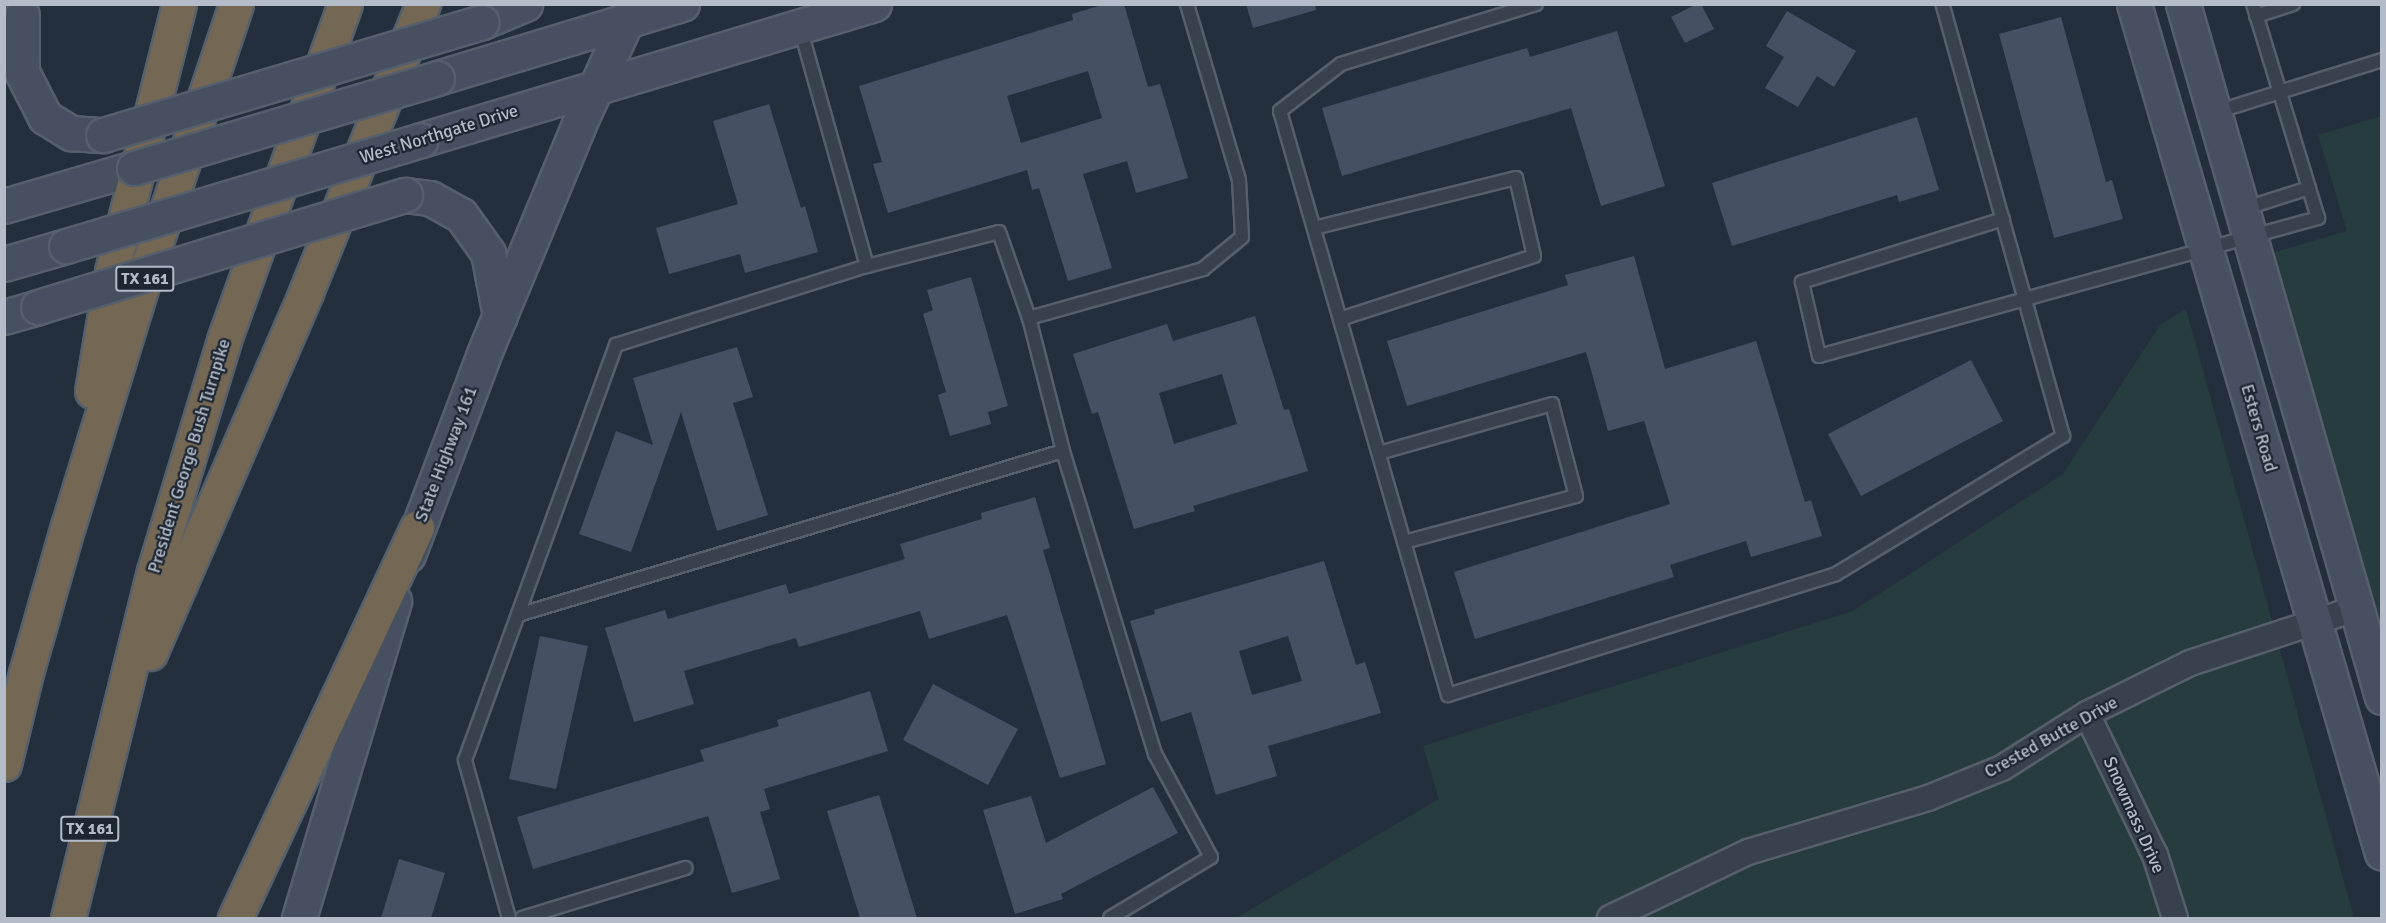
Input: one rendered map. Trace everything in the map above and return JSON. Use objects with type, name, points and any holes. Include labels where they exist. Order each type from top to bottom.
[{"type":"highway","points":[[68,526],[112,271],[179,4]]},
{"type":"highway","name":"TX 161","points":[[4,764],[26,673],[68,526],[150,263],[236,4]]},
{"type":"highway","name":"President George Bush Turnpike","points":[[68,918],[154,571],[224,340],[345,4]]},
{"type":"highway","points":[[112,741],[306,292],[423,4]]},
{"type":"highway","points":[[235,918],[417,527]]},
{"type":"main road","points":[[24,10],[22,72],[45,117],[71,133],[103,135],[482,22],[525,4]]},
{"type":"main road","points":[[4,206],[437,78],[631,13],[682,4]]},
{"type":"main road","name":"West Northgate Drive","points":[[4,264],[874,4]]},
{"type":"main road","name":"Esters Road","points":[[2134,4],[2382,853]]},
{"type":"main road","points":[[2183,4],[2382,697]]},
{"type":"main road","points":[[4,63],[24,10]]},
{"type":"main road","name":"State Highway 161","points":[[299,918],[417,527],[500,316],[595,88],[631,13]]},
{"type":"main road","points":[[4,317],[405,195],[430,198],[461,215],[488,253],[500,316]]},
{"type":"street","name":"Crested Butte Drive","points":[[1610,918],[1748,852],[1928,798],[2002,768],[2087,714],[2190,663],[2357,608]]},
{"type":"street","name":"Snowmass Drive","points":[[2087,714],[2155,855],[2175,918]]},
{"type":"lane","points":[[1029,318],[1203,268],[1242,237],[1239,180],[1187,4]]},
{"type":"lane","points":[[1536,4],[1341,64],[1280,111],[1448,695],[1836,574],[2063,436],[1942,4]]},
{"type":"lane","points":[[2247,224],[2318,218],[2254,10],[2293,4]]},
{"type":"lane","points":[[800,27],[867,266]]},
{"type":"lane","points":[[2215,112],[2382,60]]},
{"type":"lane","points":[[1314,228],[1516,178],[1534,256],[1340,319]]},
{"type":"lane","points":[[2003,219],[1802,282],[1819,356],[2206,248],[2308,188]]},
{"type":"lane","points":[[509,918],[465,760],[616,345],[867,266],[999,232],[1029,318],[1063,451],[1155,754],[1211,857],[1110,918]]},
{"type":"lane","points":[[1379,453],[1552,404],[1576,495],[1404,542]]},
{"type":"lane","points":[[518,615],[1063,451]]},
{"type":"lane","points":[[522,918],[686,868]]},
{"type":"green space","points":[[2381,116],[2381,635],[2268,254],[2347,231],[2318,135]]},
{"type":"green space","points":[[2186,309],[2354,918],[1236,918],[1439,799],[1423,746],[1853,611],[2063,474],[2160,325]]},
{"type":"building","points":[[1105,4],[1124,4],[1148,87],[1160,84],[1188,178],[1136,193],[1127,161],[1083,174],[1112,268],[1068,281],[1039,188],[1032,190],[1027,170],[888,213],[873,164],[882,162],[859,86],[1073,20],[1072,14]],"holes":[[[1088,71],[1102,118],[1021,143],[1007,96]]]},
{"type":"building","points":[[1246,4],[1315,4],[1316,10],[1253,28]]},
{"type":"building","points":[[1701,4],[1714,29],[1685,43],[1671,17]]},
{"type":"building","points":[[1787,11],[1856,51],[1834,87],[1817,76],[1798,107],[1765,88],[1784,57],[1766,46]]},
{"type":"building","points":[[2061,17],[2106,182],[2112,180],[2123,219],[2054,238],[1999,34]]},
{"type":"building","points":[[1617,31],[1665,186],[1601,206],[1571,108],[1342,176],[1322,108],[1527,48],[1530,57]]},
{"type":"building","points":[[769,104],[801,208],[805,206],[818,252],[745,273],[740,254],[669,274],[656,228],[738,204],[713,121]]},
{"type":"building","points":[[1917,117],[1939,190],[1899,202],[1897,195],[1732,246],[1712,183]]},
{"type":"building","points":[[1634,256],[1665,369],[1756,341],[1805,502],[1811,500],[1822,536],[1751,557],[1746,541],[1670,565],[1674,577],[1475,639],[1454,572],[1670,504],[1644,421],[1608,431],[1586,352],[1407,406],[1387,341],[1568,285],[1565,275]]},
{"type":"building","points":[[971,277],[1008,406],[988,412],[991,424],[950,436],[938,395],[946,392],[923,314],[933,310],[927,290]]},
{"type":"building","points":[[1255,316],[1284,410],[1289,409],[1308,471],[1193,506],[1195,511],[1134,529],[1098,412],[1092,414],[1073,354],[1167,324],[1173,341]],"holes":[[[1222,374],[1237,424],[1174,444],[1159,393]]]},
{"type":"building","points":[[737,347],[753,397],[733,403],[768,515],[717,531],[681,412],[631,552],[579,534],[616,431],[653,445],[633,378]]},
{"type":"building","points":[[1971,360],[2003,421],[1861,496],[1828,434]]},
{"type":"building","points":[[1035,497],[1050,548],[1043,550],[1106,764],[1060,778],[1007,615],[929,639],[920,611],[799,647],[796,638],[684,671],[694,704],[634,722],[605,628],[665,610],[668,619],[786,584],[789,594],[905,559],[900,544],[982,519],[981,513]]},
{"type":"building","points":[[1324,561],[1356,665],[1365,662],[1381,713],[1268,746],[1277,776],[1216,795],[1191,712],[1161,722],[1130,621],[1155,614],[1154,610]],"holes":[[[1288,636],[1302,681],[1252,695],[1239,651]]]},
{"type":"building","points":[[540,636],[588,646],[556,789],[509,779]]},
{"type":"building","points":[[933,684],[1018,729],[988,785],[903,740]]},
{"type":"building","points":[[870,691],[888,751],[764,789],[770,809],[760,812],[780,879],[732,893],[708,816],[533,869],[517,817],[704,761],[700,750],[779,726],[777,720]]},
{"type":"building","points":[[1153,787],[1178,833],[1061,894],[1063,899],[1015,914],[983,810],[1031,796],[1046,843]]},
{"type":"building","points":[[879,795],[917,918],[860,918],[827,811]]},
{"type":"building","points":[[399,859],[445,873],[431,918],[381,918]]}]
